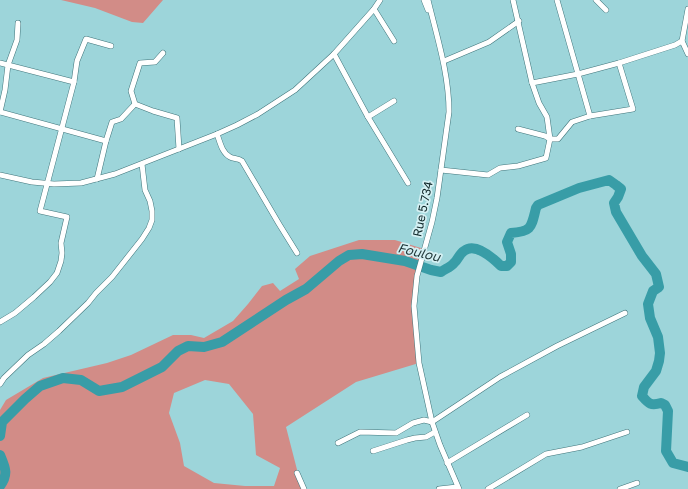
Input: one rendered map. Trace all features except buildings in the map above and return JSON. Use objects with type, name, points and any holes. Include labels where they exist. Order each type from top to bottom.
[{"type":"street","points":[[0,175],[32,182],[81,183],[115,174],[217,134],[242,122],[282,98],[303,83],[334,54],[374,9],[380,0]]},
{"type":"street","points":[[424,0],[436,30]]},
{"type":"street","name":"Rue 5.734","points":[[428,0],[444,61],[449,99],[449,112],[444,139],[437,198],[417,276],[414,306],[416,337],[420,363],[432,422],[458,488]]},
{"type":"street","points":[[441,170],[488,175],[500,168],[518,166],[546,158],[550,139],[547,117],[539,103],[532,83],[514,0]]},
{"type":"street","points":[[557,0],[590,116]]},
{"type":"street","points":[[596,0],[606,10]]},
{"type":"street","points":[[374,9],[394,41]]},
{"type":"street","points":[[688,9],[682,41],[688,54]]},
{"type":"street","points":[[444,61],[490,42],[519,21]]},
{"type":"street","points":[[18,24],[17,40],[8,65],[5,90],[0,112],[106,141]]},
{"type":"street","points":[[0,322],[15,313],[34,297],[58,273],[62,253],[61,242],[67,217],[40,211],[74,82],[77,61],[86,39],[111,46]]},
{"type":"street","points":[[532,83],[578,74],[619,63],[676,45],[682,41]]},
{"type":"street","points":[[135,104],[131,91],[140,63],[155,62],[163,53]]},
{"type":"street","points":[[334,54],[368,117],[408,183]]},
{"type":"street","points":[[0,63],[74,82]]},
{"type":"street","points":[[518,129],[545,136],[550,139],[558,139],[572,122],[590,116],[633,109],[619,63]]},
{"type":"street","points":[[368,117],[394,101]]},
{"type":"street","points":[[97,179],[112,122],[121,119],[135,104]]},
{"type":"street","points":[[135,104],[177,118],[179,149]]},
{"type":"street","points":[[217,134],[226,155],[231,158],[238,158],[242,161],[297,253]]},
{"type":"street","points":[[0,384],[28,354],[44,344],[88,303],[112,277],[142,239],[152,220],[152,211],[150,201],[145,190],[142,164]]},
{"type":"street","points":[[338,443],[360,432],[396,433],[413,423],[424,420],[432,422],[500,378],[557,346],[625,313]]},
{"type":"street","points":[[447,463],[527,415]]},
{"type":"street","points":[[373,451],[415,438],[426,438],[435,432]]},
{"type":"street","points":[[488,489],[546,454],[582,447],[627,432]]},
{"type":"street","points":[[297,473],[304,489]]},
{"type":"street","points":[[620,489],[636,483]]},
{"type":"street","points":[[439,489],[458,488]]},
{"type":"shaded area","points":[[61,0],[163,0],[143,23],[132,22],[95,8]]},
{"type":"shaded area","points":[[359,240],[395,240],[424,249],[415,291],[419,363],[356,382],[286,427],[302,489],[0,489],[0,410],[6,400],[43,378],[107,363],[131,355],[173,335],[191,335],[204,338],[233,321],[262,286],[273,283],[280,291],[299,279],[295,269],[310,256]],"holes":[[[205,380],[229,384],[253,414],[256,455],[280,468],[274,486],[245,486],[214,483],[184,466],[180,443],[169,413],[174,393]]]},
{"type":"waterway","name":"Foulou","points":[[0,436],[2,422],[40,386],[63,378],[81,380],[99,391],[122,387],[162,367],[178,351],[188,346],[204,347],[222,342],[286,300],[306,289],[339,261],[349,255],[362,254],[405,261],[441,272],[450,267],[464,251],[473,248],[484,252],[501,266],[507,266],[511,262],[511,254],[507,242],[511,233],[523,231],[530,227],[538,205],[579,188],[609,180],[621,189],[614,203],[616,212],[642,256],[656,274],[659,287],[653,291],[648,304],[650,318],[658,337],[660,353],[659,361],[656,371],[644,387],[642,396],[650,404],[661,403],[665,405],[668,411],[666,451],[673,463],[688,467]]},
{"type":"waterway","name":"Foulou","points":[[0,455],[5,467],[3,482],[0,486]]}]
